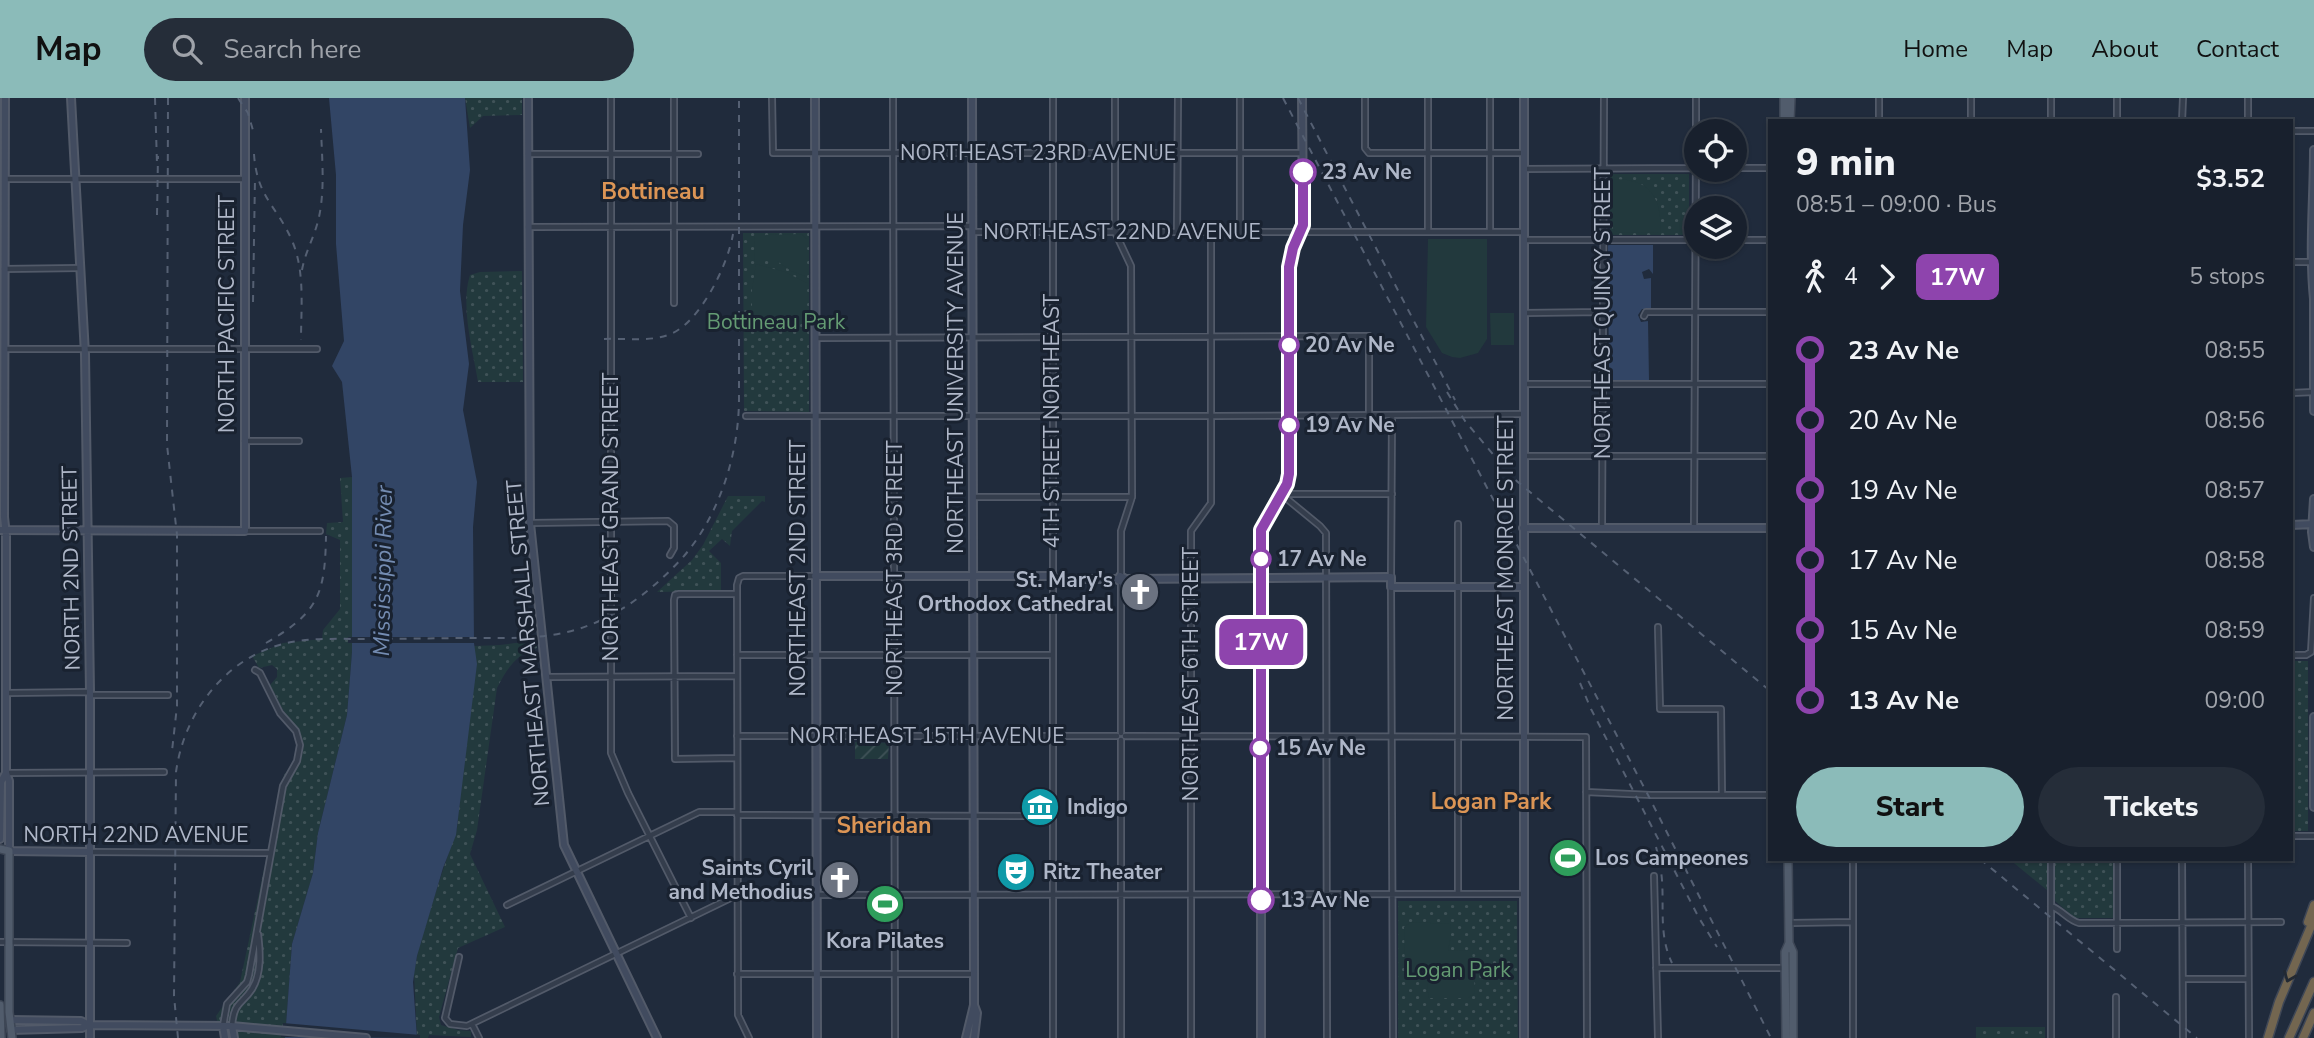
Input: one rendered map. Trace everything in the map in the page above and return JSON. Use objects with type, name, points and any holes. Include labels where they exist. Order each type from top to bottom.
[{"type":"highway","points":[[2297,957],[2314,905]]},
{"type":"highway","points":[[2268,1038],[2279,1002],[2314,919]]},
{"type":"highway","points":[[2289,1038],[2314,982]]},
{"type":"highway","points":[[2303,1038],[2314,1013]]},
{"type":"main road","points":[[1784,98],[1784,119]]},
{"type":"main road","points":[[1790,119],[1791,98]]},
{"type":"main road","name":"NORTH 22ND AVENUE","points":[[0,849],[9,852]]},
{"type":"main road","points":[[4,1020],[4,942],[9,852]]},
{"type":"main road","points":[[1788,861],[1789,943],[1785,952],[1785,968],[1789,978],[1793,1038]]},
{"type":"main road","points":[[1786,1038],[1793,952],[1789,943]]},
{"type":"main road","points":[[0,1005],[6,1032],[1,1038]]},
{"type":"street","points":[[5,98],[3,530],[9,852]]},
{"type":"street","name":"NORTH 2ND STREET","points":[[71,98],[85,349],[90,693],[90,1038]]},
{"type":"street","name":"NORTH PACIFIC STREET","points":[[245,98],[245,531]]},
{"type":"street","name":"NORTHEAST MARSHALL STREET","points":[[528,98],[530,523],[564,845],[657,1038]]},
{"type":"street","name":"NORTHEAST GRAND STREET","points":[[611,98],[612,757],[691,918]]},
{"type":"street","points":[[674,98],[674,303]]},
{"type":"street","name":"NORTHEAST 23RD AVENUE","points":[[772,98],[773,153],[1302,153]]},
{"type":"street","name":"NORTHEAST 2ND STREET","points":[[815,98],[816,1037]]},
{"type":"street","name":"NORTHEAST 3RD STREET","points":[[893,98],[895,1038]]},
{"type":"street","name":"NORTHEAST UNIVERSITY AVENUE","points":[[966,1038],[974,1005],[972,98]]},
{"type":"street","name":"4TH STREET NORTHEAST","points":[[1052,98],[1053,1038]]},
{"type":"street","points":[[1115,98],[1115,232],[1130,264],[1132,416],[1132,497],[1121,531],[1121,1038]]},
{"type":"street","points":[[1177,232],[1178,98]]},
{"type":"street","points":[[1240,98],[1240,232]]},
{"type":"street","points":[[1261,1038],[1261,530],[1289,474],[1289,267],[1303,225],[1302,98]]},
{"type":"street","points":[[1365,98],[1367,152],[1524,153]]},
{"type":"street","points":[[1428,98],[1428,232]]},
{"type":"street","points":[[1490,98],[1490,232]]},
{"type":"street","name":"NORTHEAST MONROE STREET","points":[[1524,98],[1524,1038]]},
{"type":"street","name":"NORTHEAST QUINCY STREET","points":[[1602,528],[1604,98]]},
{"type":"street","points":[[1696,98],[1696,119]]},
{"type":"street","points":[[1879,98],[1879,119]]},
{"type":"street","points":[[1971,98],[1971,119]]},
{"type":"street","points":[[2051,98],[2051,119]]},
{"type":"street","points":[[2117,98],[2117,119]]},
{"type":"street","points":[[2182,119],[2183,98]]},
{"type":"street","points":[[2248,98],[2248,119]]},
{"type":"street","points":[[2293,131],[2314,131]]},
{"type":"street","points":[[2314,150],[2314,411]]},
{"type":"street","points":[[528,154],[698,154]]},
{"type":"street","points":[[1524,169],[1684,168]]},
{"type":"street","points":[[1747,168],[1768,168]]},
{"type":"street","points":[[4,179],[245,180]]},
{"type":"street","name":"NORTHEAST 22ND AVENUE","points":[[527,227],[893,226],[1115,232],[1523,232]]},
{"type":"street","name":"NORTHEAST 6TH STREET","points":[[1191,1038],[1191,531],[1210,503],[1211,232]]},
{"type":"street","points":[[1524,240],[1684,240]]},
{"type":"street","points":[[1747,240],[1768,240]]},
{"type":"street","points":[[1694,528],[1696,259]]},
{"type":"street","points":[[2293,262],[2312,262]]},
{"type":"street","points":[[4,269],[80,268]]},
{"type":"street","points":[[1524,313],[1603,312]]},
{"type":"street","points":[[1644,316],[1646,312],[1768,312]]},
{"type":"street","points":[[816,338],[1369,336],[1369,415]]},
{"type":"street","points":[[4,349],[317,349]]},
{"type":"street","points":[[1524,384],[1768,384]]},
{"type":"street","points":[[2293,393],[2314,392]]},
{"type":"street","points":[[746,416],[1524,414]]},
{"type":"street","points":[[1392,415],[1393,1038]]},
{"type":"street","points":[[244,441],[299,440]]},
{"type":"street","points":[[1524,456],[1768,456]]},
{"type":"street","points":[[1281,494],[1392,494]]},
{"type":"street","points":[[1281,494],[1326,533],[1327,1036]]},
{"type":"street","points":[[974,497],[1132,497]]},
{"type":"street","points":[[2314,499],[2314,547]]},
{"type":"street","points":[[530,523],[671,523],[674,526],[674,548],[670,555]]},
{"type":"street","points":[[1458,524],[1458,894]]},
{"type":"street","points":[[2293,525],[2314,524]]},
{"type":"street","points":[[1523,528],[1768,528]]},
{"type":"street","points":[[3,530],[320,531]]},
{"type":"street","points":[[749,1038],[738,1015],[737,974],[739,578],[973,575],[1121,579],[1391,577]]},
{"type":"street","points":[[1391,587],[1523,587]]},
{"type":"street","points":[[737,594],[675,595],[674,677],[675,759],[737,758]]},
{"type":"street","points":[[2293,655],[2309,654],[2312,650],[2314,598]]},
{"type":"street","points":[[1658,627],[1660,709],[1721,709],[1722,795]]},
{"type":"street","points":[[737,655],[1053,655]]},
{"type":"street","points":[[225,1038],[223,1026],[227,1004],[247,982],[283,786],[299,756],[300,745],[299,737],[280,713],[260,673],[255,670]]},
{"type":"street","points":[[546,677],[737,676]]},
{"type":"street","points":[[7,693],[168,695]]},
{"type":"street","points":[[2314,716],[2314,807]]},
{"type":"street","name":"NORTHEAST 15TH AVENUE","points":[[737,736],[1586,737],[1586,792]]},
{"type":"street","points":[[6,773],[164,772]]},
{"type":"street","points":[[0,839],[2,782],[6,773]]},
{"type":"street","points":[[1587,1038],[1586,792],[1768,795]]},
{"type":"street","points":[[507,905],[699,812],[1053,816]]},
{"type":"street","points":[[2293,835],[2314,835]]},
{"type":"street","name":"NORTH 22ND AVENUE","points":[[9,852],[271,853]]},
{"type":"street","points":[[1853,861],[1853,1038]]},
{"type":"street","points":[[2050,1038],[2051,861]]},
{"type":"street","points":[[2117,861],[2118,949]]},
{"type":"street","points":[[2182,861],[2183,1038]]},
{"type":"street","points":[[2248,861],[2249,1038]]},
{"type":"street","points":[[1654,876],[1658,1038]]},
{"type":"street","points":[[459,957],[444,1018],[447,1023],[454,1025],[472,1024],[737,895],[1524,894]]},
{"type":"street","points":[[2051,906],[2076,922],[2281,922]]},
{"type":"street","points":[[1789,923],[1852,922]]},
{"type":"street","points":[[234,1038],[234,1010],[253,988],[257,977],[260,954],[258,928]]},
{"type":"street","points":[[4,942],[127,943]]},
{"type":"street","points":[[1656,968],[1785,968]]},
{"type":"street","points":[[737,974],[974,974]]},
{"type":"street","points":[[2183,979],[2248,979]]},
{"type":"street","points":[[2116,997],[2116,1038]]},
{"type":"street","name":"NORTHEAST UNIVERSITY AVENUE","points":[[974,1005],[977,1013],[974,1038]]},
{"type":"street","points":[[4,1020],[81,1021],[89,1025]]},
{"type":"street","points":[[472,1024],[479,1038]]},
{"type":"street","points":[[6,1032],[82,1028],[89,1025],[232,1026],[366,1038]]},
{"type":"green space","points":[[465,98],[522,98],[522,115],[483,116],[470,128]]},
{"type":"green space","points":[[1610,174],[1684,174],[1684,182],[1689,182],[1689,196],[1684,196],[1684,235],[1610,235]]},
{"type":"green space","points":[[1612,179],[1636,182],[1651,192],[1659,209],[1661,233],[1618,232],[1613,229]]},
{"type":"green space","name":"Bottineau Park","points":[[743,233],[809,233],[809,412],[744,411]]},
{"type":"green space","points":[[801,234],[807,239],[807,277],[791,271],[777,261],[754,261],[755,237]]},
{"type":"green space","points":[[1428,239],[1487,239],[1487,339],[1478,353],[1460,358],[1442,353],[1426,327]]},
{"type":"green space","points":[[756,264],[785,272],[807,283],[807,316],[801,319],[755,318],[752,315]]},
{"type":"green space","points":[[522,271],[523,382],[478,382],[467,314],[470,275],[480,272]]},
{"type":"green space","points":[[1490,313],[1514,313],[1514,345],[1491,345]]},
{"type":"green space","points":[[352,477],[352,652],[347,715],[318,833],[313,873],[292,944],[285,1038],[221,1038],[216,1016],[240,982],[284,775],[290,767],[295,770],[303,751],[301,736],[270,685],[277,677],[277,669],[272,665],[259,668],[252,656],[283,643],[322,639],[323,630],[340,609],[340,540],[326,534],[327,523],[343,522],[340,478]]},
{"type":"green space","points":[[728,496],[765,496],[765,502],[762,501],[732,531],[730,546],[722,539],[709,551],[721,563],[721,591],[657,592],[692,560],[703,545]]},
{"type":"green space","points":[[537,640],[537,648],[523,654],[513,663],[497,688],[477,830],[470,854],[505,927],[458,948],[439,1017],[441,1025],[471,1031],[471,1037],[429,1035],[428,1038],[417,1038],[414,973],[419,946],[457,828],[476,669],[474,646]]},
{"type":"green space","points":[[2293,661],[2308,661],[2308,831],[2293,831]]},
{"type":"green space","points":[[855,742],[889,743],[888,759],[855,759]]},
{"type":"green space","points":[[2011,861],[2047,861],[2047,890]]},
{"type":"green space","points":[[2055,861],[2114,861],[2114,918],[2075,918],[2055,901]]},
{"type":"green space","name":"Logan Park","points":[[1398,901],[1517,901],[1518,1038],[1398,1038]]},
{"type":"green space","points":[[1411,922],[1450,924],[1448,951],[1472,950],[1475,993],[1468,998],[1429,998],[1427,987],[1431,970],[1405,970],[1404,927]]},
{"type":"green space","points":[[1976,1027],[2045,1027],[2045,1038],[1976,1038]]},
{"type":"water","name":"Mississippi River","points":[[329,98],[465,98],[470,170],[463,225],[460,291],[469,364],[463,410],[477,482],[473,527],[474,643],[477,664],[456,835],[443,868],[417,956],[413,982],[417,1038],[285,1038],[292,944],[313,873],[318,833],[347,715],[352,652],[352,477],[342,382],[332,366],[344,341],[336,244],[336,175]]},
{"type":"water","points":[[1608,245],[1653,245],[1653,274],[1649,269],[1642,272],[1644,279],[1651,278],[1651,309],[1642,309],[1638,315],[1641,322],[1648,321],[1649,380],[1609,380]]},
{"type":"pier","points":[[348,637],[477,637],[477,643],[348,643]]},
{"type":"pier","points":[[283,1023],[420,1035],[420,1038],[281,1037]]},
{"type":"railway","points":[[155,98],[157,164]]},
{"type":"railway","points":[[168,98],[167,445],[177,535],[177,706],[172,751]]},
{"type":"railway","points":[[238,98],[248,113],[254,134]]},
{"type":"railway","points":[[178,1038],[174,996],[176,772],[181,748],[201,704],[233,669],[252,656],[298,641],[528,637],[575,630],[606,618],[635,601],[684,556],[708,521],[725,482],[738,419],[739,98]]},
{"type":"railway","points":[[1283,98],[1648,795],[1771,1038]]},
{"type":"railway","points":[[1298,98],[1455,400]]},
{"type":"railway","points":[[302,270],[321,206],[321,129]]},
{"type":"railway","points":[[254,154],[259,182],[287,230],[297,255],[302,291],[301,340]]},
{"type":"railway","points":[[157,215],[158,156]]},
{"type":"railway","points":[[253,302],[255,178]]},
{"type":"railway","points":[[604,339],[653,338],[679,329],[691,319],[710,292],[725,261],[733,234]]},
{"type":"railway","points":[[1447,392],[1465,421],[1513,478],[1768,689]]},
{"type":"railway","points":[[266,643],[297,622],[308,612],[315,600],[324,573],[326,536]]},
{"type":"railway","points":[[1580,683],[1699,918],[1717,947]]},
{"type":"railway","points":[[1656,847],[1662,880],[1665,943],[1672,963]]},
{"type":"railway","points":[[1982,861],[2197,1038]]},
{"type":"bus line","name":"17W","points":[[1261,900],[1261,530],[1287,484],[1289,474],[1289,267],[1293,248],[1303,225],[1303,172]]},
{"type":"place","name":"23 Av Ne","points":[[1303,172]]},
{"type":"place","name":"20 Av Ne","points":[[1289,345]]},
{"type":"place","name":"19 Av Ne","points":[[1289,425]]},
{"type":"place","name":"17 Av Ne","points":[[1261,559]]},
{"type":"place","name":"St. Mary's Orthodox Cathedral","points":[[1140,592]]},
{"type":"place","name":"15 Av Ne","points":[[1260,748]]},
{"type":"place","name":"Indigo","points":[[1040,807]]},
{"type":"place","name":"Los Campeones","points":[[1568,858]]},
{"type":"place","name":"Ritz Theater","points":[[1016,872]]},
{"type":"place","name":"Saints Cyril and Methodius","points":[[840,880]]},
{"type":"place","name":"13 Av Ne","points":[[1261,900]]},
{"type":"place","name":"Kora Pilates","points":[[885,904]]},
{"type":"district","name":"Bottineau","points":[[653,191]]},
{"type":"district","name":"Logan Park","points":[[1491,801]]},
{"type":"district","name":"Sheridan","points":[[884,825]]}]
